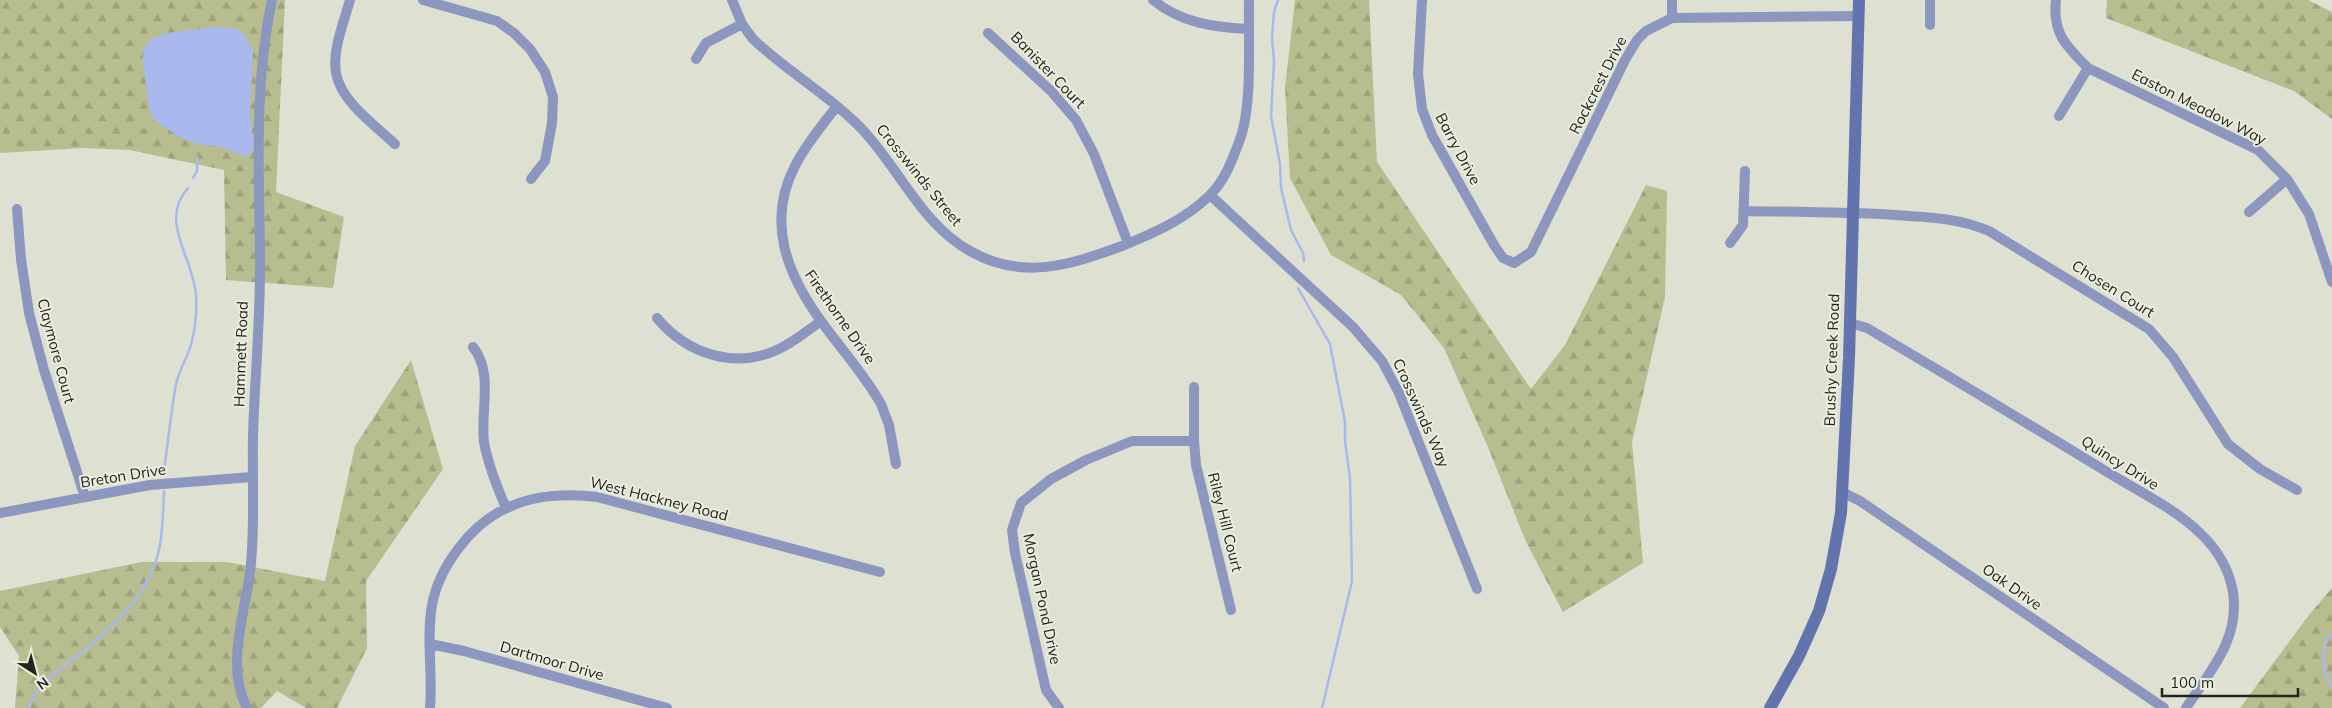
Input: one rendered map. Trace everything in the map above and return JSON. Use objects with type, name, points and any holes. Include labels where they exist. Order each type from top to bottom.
[{"type":"main road","name":"Brushy Creek Road","points":[[1773,707],[1799,656],[1826,592],[1835,549],[1842,492],[1850,323],[1859,0]]},
{"type":"street","name":"Hammett Road","points":[[247,708],[237,680],[236,658],[251,563],[252,477],[260,257],[257,172],[259,85],[272,0]]},
{"type":"street","points":[[350,0],[337,53],[336,72],[341,88],[352,103],[395,144]]},
{"type":"street","points":[[423,0],[497,21],[514,33],[530,50],[545,72],[553,97],[552,123],[545,161],[531,179]]},
{"type":"street","name":"Crosswinds Street","points":[[732,0],[742,24],[763,49],[836,107],[871,139],[939,227],[958,243],[978,256],[1013,266],[1047,268],[1080,262],[1171,225],[1210,195],[1228,168],[1244,127],[1249,0]]},
{"type":"street","points":[[1153,0],[1178,16],[1197,23],[1213,27],[1248,29]]},
{"type":"street","name":"Barry Drive","points":[[1422,0],[1418,74],[1420,103],[1429,130],[1503,258],[1515,262],[1526,257],[1537,242]]},
{"type":"street","points":[[1672,0],[1672,18]]},
{"type":"street","points":[[1930,0],[1930,25]]},
{"type":"street","name":"Easton Meadow Way","points":[[2056,0],[2054,18],[2066,47],[2088,68],[2258,150],[2286,179],[2309,214],[2332,282]]},
{"type":"street","name":"Rockcrest Drive","points":[[1537,242],[1633,46],[1646,31],[1672,18],[1859,16]]},
{"type":"street","points":[[696,59],[706,44],[742,24]]},
{"type":"street","name":"Banister Court","points":[[988,32],[1052,91],[1076,120],[1094,154],[1128,244]]},
{"type":"street","points":[[2058,116],[2088,68]]},
{"type":"street","name":"Firethorne Drive","points":[[836,107],[795,165],[786,188],[782,210],[783,238],[790,268],[800,291],[881,404],[889,425],[896,464]]},
{"type":"street","points":[[1730,243],[1742,228],[1745,171]]},
{"type":"street","points":[[2250,212],[2286,179]]},
{"type":"street","name":"Crosswinds Way","points":[[1210,195],[1353,327],[1382,361],[1399,393],[1477,589]]},
{"type":"street","name":"Claymore Court","points":[[18,209],[21,259],[29,313],[44,370],[85,497]]},
{"type":"street","name":"Chosen Court","points":[[1744,211],[1853,213],[1945,218],[1977,226],[2005,240],[2149,329],[2164,345],[2228,444],[2260,469],[2297,490]]},
{"type":"street","points":[[657,318],[670,334],[691,347],[709,355],[734,358],[757,357],[778,350],[821,321]]},
{"type":"street","name":"Quincy Drive","points":[[1850,323],[1867,328],[2041,432],[2183,520],[2207,540],[2227,570],[2233,593],[2233,617],[2228,639],[2220,659],[2186,708]]},
{"type":"street","points":[[474,347],[480,358],[484,374],[483,428],[486,453],[506,508]]},
{"type":"street","name":"Riley Hill Court","points":[[1194,387],[1196,465],[1231,610]]},
{"type":"street","name":"Morgan Pond Drive","points":[[1059,708],[1046,690],[1016,553],[1012,530],[1021,503],[1051,479],[1086,460],[1132,441],[1194,441]]},
{"type":"street","name":"Breton Drive","points":[[0,513],[150,485],[252,477]]},
{"type":"street","name":"Oak Drive","points":[[1842,492],[1860,500],[2164,708]]},
{"type":"street","name":"West Hackney Road","points":[[430,708],[432,603],[446,566],[469,536],[506,508],[557,496],[597,497],[880,572]]},
{"type":"street","name":"Dartmoor Drive","points":[[430,644],[667,708]]},
{"type":"green space","points":[[0,0],[285,0],[276,192],[344,217],[333,288],[226,280],[224,170],[130,150],[83,148],[0,153]]},
{"type":"green space","points":[[1295,0],[1369,0],[1377,162],[1531,389],[1565,345],[1646,185],[1667,191],[1665,297],[1632,442],[1643,563],[1563,612],[1526,542],[1488,447],[1444,348],[1401,295],[1331,255],[1290,178],[1285,88]]},
{"type":"green space","points":[[2107,0],[2308,0],[2332,12],[2332,119],[2294,91],[2106,18]]},
{"type":"green space","points":[[411,360],[443,469],[366,581],[367,648],[337,708],[306,708],[277,691],[261,708],[15,708],[19,656],[0,627],[0,591],[142,562],[227,562],[325,581],[355,446]]},
{"type":"green space","points":[[2332,588],[2332,708],[2240,708],[2309,615]]},
{"type":"water","points":[[218,27],[235,28],[245,36],[253,51],[250,114],[254,147],[251,154],[244,157],[223,147],[198,144],[181,138],[154,120],[149,108],[143,59],[144,48],[150,40],[166,33]]},
{"type":"waterway","points":[[1278,0],[1274,12],[1272,37],[1274,62],[1271,116],[1280,164],[1281,188],[1291,230],[1303,253],[1304,261]]},
{"type":"waterway","points":[[193,178],[197,171],[197,157]]},
{"type":"waterway","points":[[164,471],[176,384],[194,333],[196,307],[194,281],[180,240],[176,214],[180,201],[188,188]]},
{"type":"waterway","points":[[1298,288],[1330,344],[1345,422],[1345,441],[1350,478],[1352,581],[1322,708]]},
{"type":"waterway","points":[[29,708],[37,691],[43,684],[117,621],[129,608],[149,578],[156,562],[160,545],[164,491]]},
{"type":"waterway","points":[[2332,634],[2323,652],[2324,667],[2332,686]]}]
